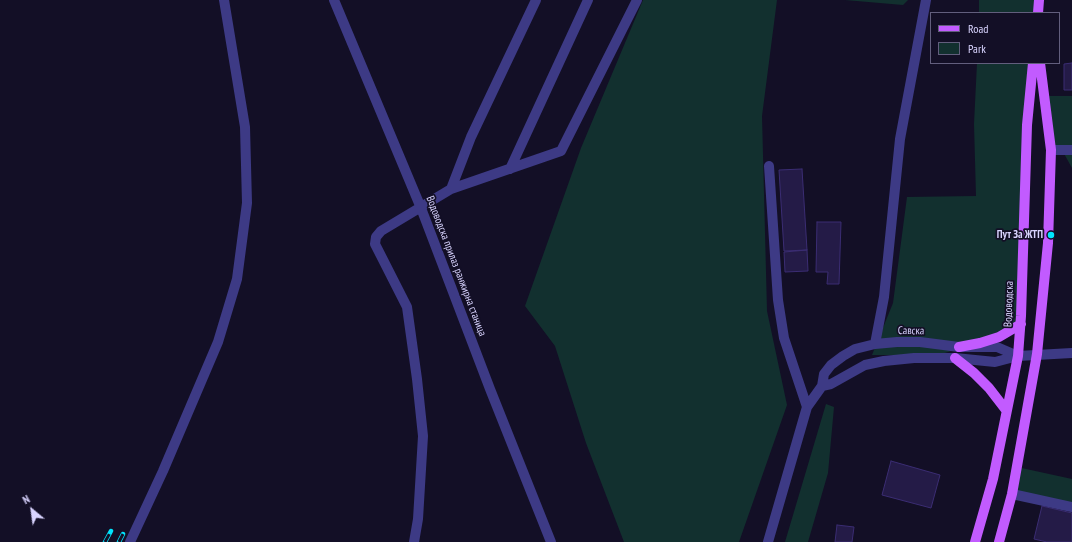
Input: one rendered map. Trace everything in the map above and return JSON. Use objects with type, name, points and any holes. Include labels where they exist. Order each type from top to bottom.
[{"type":"main road","points":[[1038,0],[1038,12]]},
{"type":"main road","name":"Водоводска","points":[[975,542],[993,479],[1018,356],[1021,324],[1027,125],[1033,64]]},
{"type":"main road","points":[[999,542],[1012,494],[1038,354],[1048,243],[1051,150],[1040,64]]},
{"type":"main road","points":[[959,346],[980,343],[999,337],[1021,324]]},
{"type":"main road","points":[[956,358],[989,388],[1006,410]]},
{"type":"street","points":[[130,542],[163,471],[218,342],[237,279],[247,203],[244,127],[224,0]]},
{"type":"street","name":"Водоводска прилаз ранжирна станица","points":[[334,0],[421,208],[490,389],[551,542]]},
{"type":"street","points":[[451,190],[471,137],[536,0]]},
{"type":"street","points":[[510,169],[588,0]]},
{"type":"street","points":[[414,542],[418,519],[423,443],[417,378],[407,307],[375,244],[376,237],[381,232],[451,190],[561,151],[637,0]]},
{"type":"street","points":[[875,344],[884,297],[900,139],[926,0]]},
{"type":"street","points":[[1051,150],[1072,150]]},
{"type":"street","points":[[769,166],[778,300],[784,338],[807,407]]},
{"type":"street","name":"Савска","points":[[768,542],[807,407],[822,386],[824,374],[831,365],[855,349],[875,344],[920,342],[959,346],[997,347],[1018,356]]},
{"type":"street","name":"Савска","points":[[822,386],[831,384],[865,365],[884,361],[914,358],[956,358],[995,362],[1018,356],[1038,354],[1072,354]]},
{"type":"street","points":[[1012,494],[1072,508]]},
{"type":"green space","points":[[643,0],[777,0],[762,116],[767,311],[787,405],[739,542],[624,542],[586,443],[555,346],[525,306],[581,148]]},
{"type":"green space","points":[[845,0],[908,0],[903,5]]},
{"type":"green space","points":[[979,0],[1039,0],[1038,12],[979,12]]},
{"type":"green space","points":[[977,64],[1034,64],[1021,324],[999,337],[938,355],[872,355],[893,303],[907,197],[976,196],[974,124]]},
{"type":"green space","points":[[1045,96],[1072,96],[1072,168],[1062,150],[1051,150]]},
{"type":"green space","points":[[826,404],[834,407],[828,473],[808,542],[785,542]]},
{"type":"green space","points":[[1017,467],[1072,479],[1072,507],[1012,494]]},
{"type":"building","points":[[1072,63],[1072,90],[1064,90],[1064,64]]},
{"type":"building","points":[[802,169],[807,250],[784,251],[779,170]]},
{"type":"building","points":[[817,222],[841,222],[839,284],[827,284],[828,272],[816,272]]},
{"type":"building","points":[[807,250],[808,271],[785,272],[784,252]]},
{"type":"building","points":[[891,461],[940,475],[931,508],[882,495]]},
{"type":"building","points":[[1042,506],[1072,513],[1072,542],[1047,542],[1034,539]]},
{"type":"building","points":[[837,525],[854,527],[852,542],[835,542]]},
{"type":"railway","points":[[105,542],[111,531]]},
{"type":"railway","points":[[119,542],[123,534]]},
{"type":"place","name":"Пут За ЖТП","points":[[1051,235]]}]
